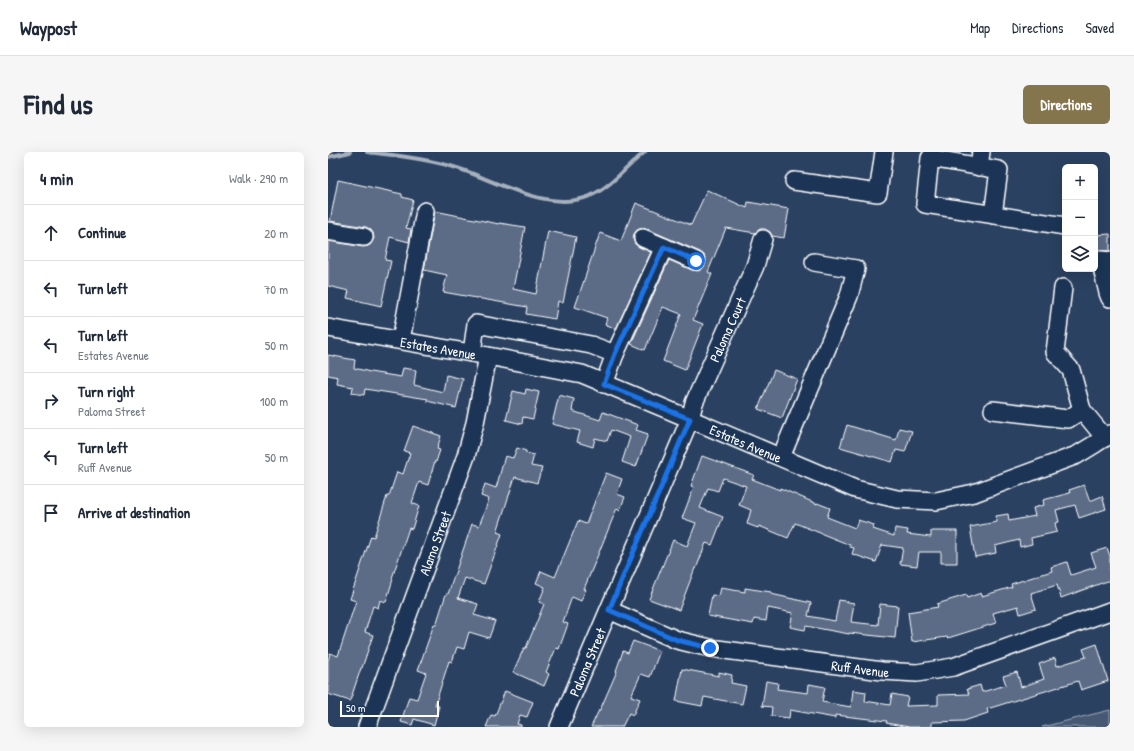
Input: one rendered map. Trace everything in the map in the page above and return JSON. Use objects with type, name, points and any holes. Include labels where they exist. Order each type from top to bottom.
[{"type":"street","points":[[794,181],[878,194],[884,152]]},
{"type":"street","points":[[993,215],[999,170],[980,159],[930,158],[924,204],[993,215],[1062,226]]},
{"type":"street","points":[[400,340],[425,211]]},
{"type":"street","points":[[328,231],[364,238]]},
{"type":"street","points":[[643,238],[696,261]]},
{"type":"street","name":"Paloma Court","points":[[690,419],[694,403],[755,266],[763,239]]},
{"type":"street","points":[[604,384],[615,354],[664,247]]},
{"type":"street","points":[[1110,261],[1100,260],[1110,298]]},
{"type":"street","points":[[781,457],[849,296],[856,269],[814,262]]},
{"type":"street","points":[[1063,288],[1055,352],[1071,370],[1082,410],[1108,436]]},
{"type":"street","name":"Alamo Street","points":[[367,727],[466,456],[475,423],[480,354],[476,324],[591,345],[615,354]]},
{"type":"street","name":"Estates Avenue","points":[[328,328],[480,354],[582,374],[855,489],[897,499],[936,501],[974,493],[1077,455],[1108,436]]},
{"type":"street","points":[[993,410],[1068,419],[1082,410]]},
{"type":"street","name":"Paloma Street","points":[[559,727],[690,419]]},
{"type":"street","name":"Ruff Avenue","points":[[609,610],[677,640],[710,648],[882,670],[917,672],[953,667],[1110,611]]},
{"type":"shaded area","points":[[1110,710],[1110,727],[1042,727]]},
{"type":"building","points":[[338,180],[402,194],[402,197],[413,200],[406,228],[411,229],[409,242],[390,237],[385,260],[391,261],[381,306],[347,298],[349,291],[328,286],[328,241],[363,247],[371,244],[374,238],[373,233],[366,227],[330,221]]},
{"type":"building","points":[[707,190],[747,208],[748,202],[789,209],[784,238],[772,236],[770,232],[765,229],[760,229],[755,233],[726,228],[708,272],[712,274],[693,320],[703,324],[685,370],[663,361],[681,314],[663,307],[645,350],[631,344],[669,260],[698,271],[705,265],[706,260],[704,255],[700,252],[647,229],[642,228],[637,230],[633,239],[635,244],[651,252],[616,329],[605,324],[607,318],[575,307],[600,233],[621,241],[636,203],[691,225]]},
{"type":"building","points":[[435,211],[499,224],[525,227],[513,289],[536,294],[548,231],[576,237],[563,303],[558,301],[555,319],[526,314],[527,307],[443,292],[447,275],[424,270]]},
{"type":"building","points":[[1110,234],[1110,251],[1098,250],[1098,235]]},
{"type":"building","points":[[328,355],[355,360],[354,368],[370,372],[401,377],[403,368],[416,370],[414,385],[443,392],[446,375],[463,379],[456,408],[427,401],[428,399],[365,389],[364,395],[352,393],[353,387],[337,384],[338,377],[328,375]]},
{"type":"building","points":[[774,370],[797,379],[782,418],[758,409]]},
{"type":"building","points":[[526,389],[539,392],[533,419],[523,417],[522,424],[506,420],[513,391],[525,394]]},
{"type":"building","points":[[559,395],[574,399],[572,411],[600,420],[603,412],[638,425],[636,430],[648,434],[636,467],[622,462],[630,437],[611,430],[607,441],[595,438],[593,447],[577,442],[580,431],[552,424]]},
{"type":"building","points":[[847,425],[896,440],[899,428],[912,431],[905,452],[896,450],[892,462],[840,447]]},
{"type":"building","points":[[413,426],[441,436],[437,449],[440,450],[428,485],[419,482],[412,503],[419,506],[412,529],[409,528],[392,578],[393,579],[386,602],[380,600],[378,608],[373,606],[365,632],[373,635],[350,701],[328,694],[328,661],[330,653],[338,656],[356,601],[350,599],[371,536],[374,537],[387,496],[389,496],[397,472],[403,474],[410,453],[404,451]]},
{"type":"building","points":[[517,448],[534,455],[531,466],[542,468],[537,483],[515,477],[497,532],[502,534],[484,584],[465,578],[458,598],[478,604],[474,615],[495,621],[489,638],[469,632],[464,649],[457,647],[452,662],[449,661],[435,705],[439,706],[434,725],[414,719],[412,725],[401,722],[409,697],[417,699],[426,673],[418,670],[434,624],[436,625],[446,594],[448,594],[472,524],[479,526],[489,499],[481,496],[485,484],[496,488],[505,456],[513,458]]},
{"type":"building","points":[[702,456],[754,475],[752,479],[780,490],[780,488],[830,508],[827,517],[855,528],[858,520],[874,525],[873,529],[894,536],[895,528],[908,530],[907,534],[931,537],[931,531],[957,531],[957,563],[941,563],[941,552],[919,552],[917,566],[900,564],[903,548],[882,545],[876,562],[852,554],[854,548],[850,547],[850,545],[795,523],[788,538],[759,526],[758,528],[747,524],[751,510],[739,505],[746,486],[723,478],[718,491],[708,488],[700,508],[723,517],[712,545],[706,543],[679,610],[649,599],[673,540],[687,546],[696,523],[682,518],[694,487],[691,486]]},
{"type":"building","points":[[606,473],[622,479],[617,494],[625,497],[620,510],[617,508],[584,589],[586,589],[581,601],[572,597],[563,622],[568,624],[559,649],[556,648],[546,672],[549,674],[544,686],[513,672],[524,648],[526,648],[544,604],[539,602],[545,587],[536,583],[541,571],[555,577],[578,521],[586,524]]},
{"type":"building","points":[[1084,485],[1090,501],[1102,496],[1106,509],[1079,518],[1075,505],[1056,510],[1059,522],[1055,523],[1057,532],[1031,538],[1032,544],[1020,547],[1019,540],[995,546],[996,553],[975,557],[970,527],[997,522],[996,516],[1008,514],[1009,521],[1035,516],[1033,508],[1044,505],[1043,500],[1070,493],[1069,490]]},
{"type":"building","points":[[1107,548],[1110,556],[1110,580],[1061,598],[1057,585],[1031,593],[1036,609],[1020,614],[1018,606],[993,613],[996,623],[948,638],[912,642],[908,612],[938,607],[937,604],[966,595],[967,598],[981,593],[982,596],[1012,587],[1011,584],[1052,571],[1051,567],[1067,562],[1071,575],[1096,567],[1091,553]]},
{"type":"building","points":[[721,588],[745,592],[745,588],[771,592],[771,594],[811,603],[808,616],[835,621],[839,600],[854,603],[851,622],[878,625],[880,604],[898,606],[895,638],[849,634],[806,626],[805,630],[790,627],[793,613],[768,608],[766,621],[754,619],[753,624],[708,616],[712,595],[719,596]]},
{"type":"building","points":[[633,641],[660,651],[650,677],[641,674],[631,696],[640,699],[633,715],[629,713],[622,727],[591,727],[617,671],[623,651],[628,653]]},
{"type":"building","points":[[1097,644],[1108,681],[1081,690],[1078,681],[987,709],[988,713],[964,721],[932,722],[932,727],[909,727],[886,723],[887,721],[835,715],[835,718],[790,710],[789,718],[771,716],[772,707],[762,706],[766,681],[778,683],[777,689],[808,693],[809,684],[825,687],[822,702],[851,707],[853,690],[866,692],[865,701],[890,705],[892,694],[908,697],[906,706],[938,705],[938,695],[969,694],[967,689],[980,685],[982,692],[1006,685],[1003,676],[1017,672],[1021,687],[1044,679],[1039,664],[1055,658],[1057,666],[1086,657],[1083,649]]},
{"type":"building","points":[[682,669],[719,676],[719,672],[732,675],[731,683],[746,686],[742,704],[704,697],[702,706],[676,701]]},
{"type":"building","points":[[505,691],[533,702],[527,717],[520,715],[517,724],[521,725],[521,727],[486,727],[491,715],[495,716]]},
{"type":"waterway","points":[[328,157],[350,152]]},
{"type":"waterway","points":[[367,152],[414,158],[449,166],[524,194],[558,201],[574,200],[590,196],[598,192],[645,152]]},
{"type":"route","points":[[696,261],[664,247],[615,354],[604,384],[690,419],[609,610],[677,640],[710,648]]}]
